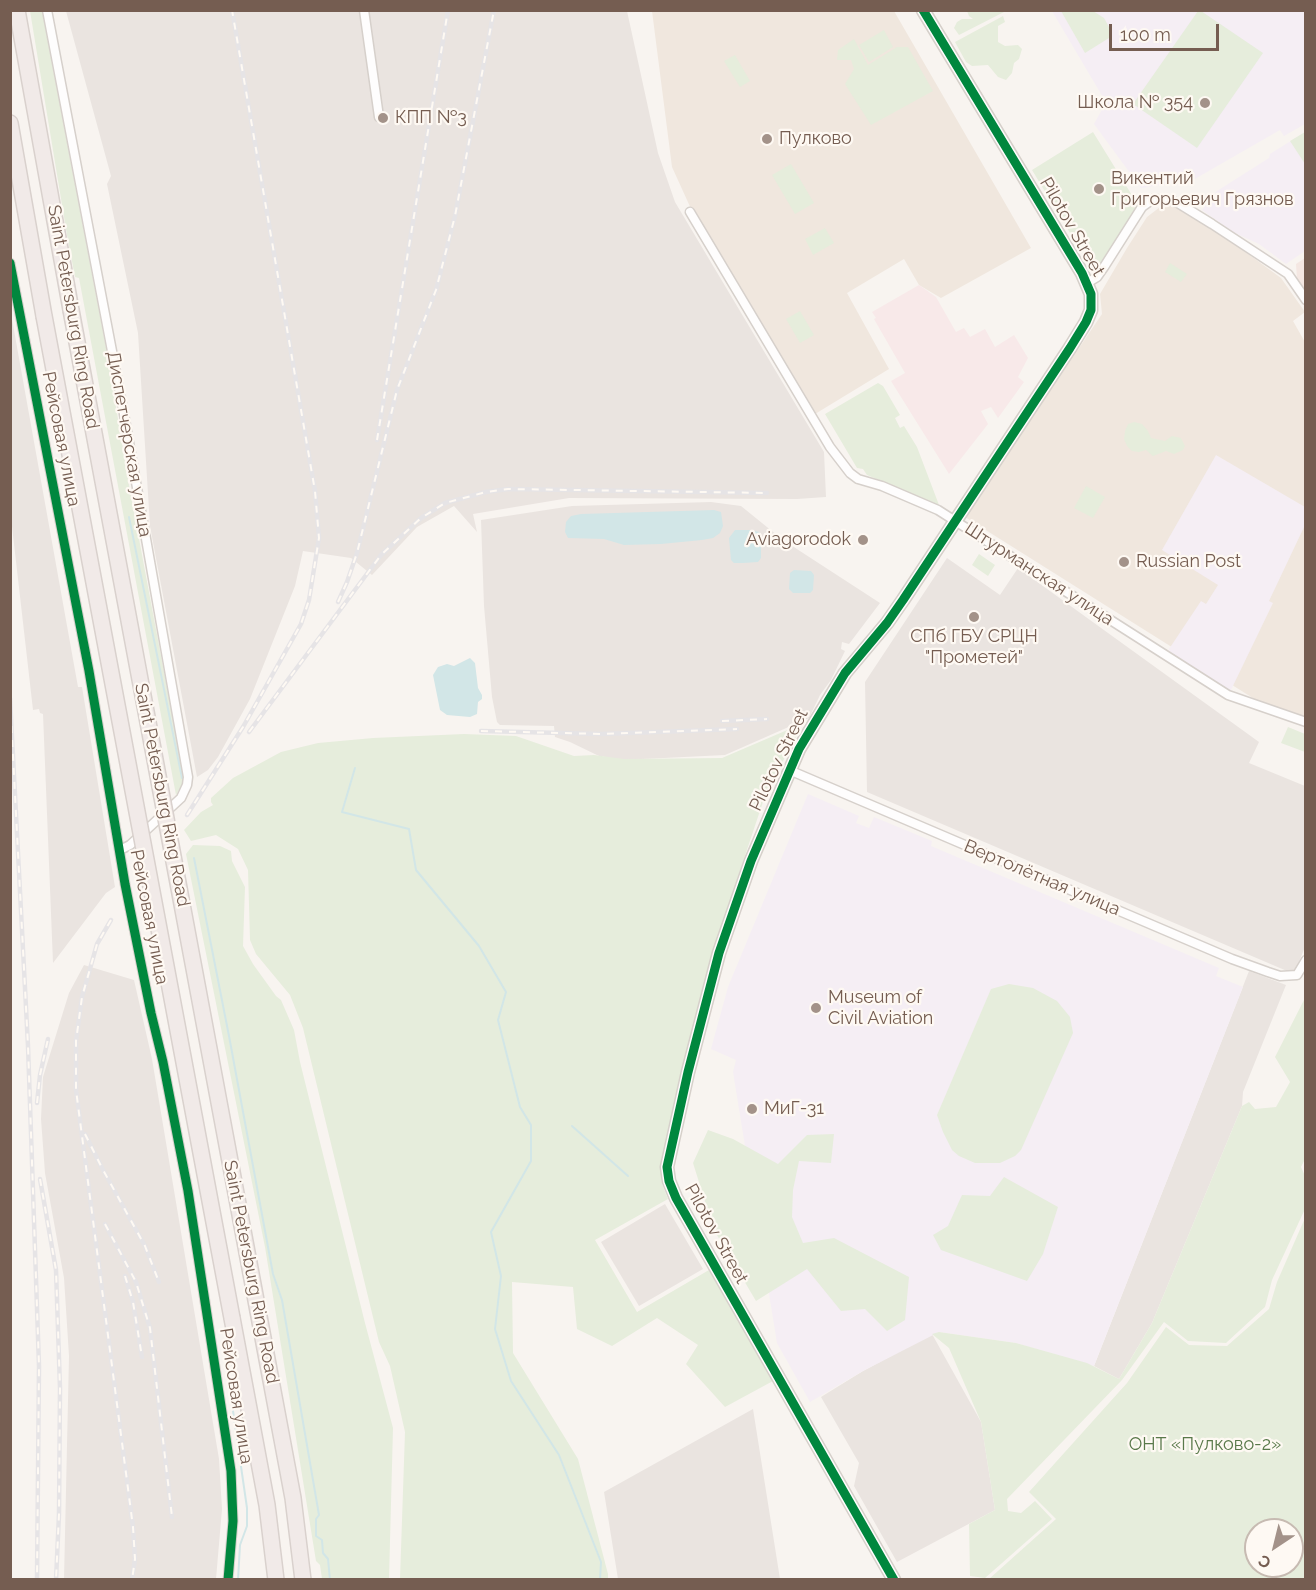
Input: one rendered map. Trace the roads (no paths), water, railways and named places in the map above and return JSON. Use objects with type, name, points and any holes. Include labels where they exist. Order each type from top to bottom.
[{"type":"highway","name":"Saint Petersburg Ring Road","points":[[17,10],[293,1498],[303,1580]]},
{"type":"highway","name":"Saint Petersburg Ring Road","points":[[10,123],[44,316],[267,1505],[276,1580]]},
{"type":"street","name":"Диспетчерская улица","points":[[47,10],[122,403],[189,777],[188,785],[181,798],[130,845],[120,850]]},
{"type":"street","points":[[364,10],[379,117]]},
{"type":"street","name":"Pilotov Street","points":[[893,1579],[676,1198],[669,1181],[667,1167],[688,1072],[719,953],[751,861],[789,770],[828,699],[887,623],[1086,322],[1091,302],[1088,283],[923,10]]},
{"type":"street","points":[[1088,283],[1097,277],[1142,207],[1153,200],[1168,200],[1178,203],[1288,274],[1305,300]]},
{"type":"street","name":"Штурманская улица","points":[[690,212],[844,467],[858,479],[923,502],[955,520],[1228,695],[1305,722]]},
{"type":"street","name":"Рейсовая улица","points":[[10,263],[89,672],[124,884],[163,1062],[188,1191],[231,1471],[233,1521],[228,1580]]},
{"type":"street","name":"Вертолётная улица","points":[[789,770],[1232,959],[1280,976],[1297,975],[1305,962]]},
{"type":"waterway","points":[[129,517],[182,778]]},
{"type":"waterway","points":[[355,768],[342,812],[409,829],[416,870],[479,946],[506,992],[498,1020],[520,1107],[531,1125],[531,1161],[491,1232],[501,1276],[495,1329],[511,1381],[559,1455],[601,1562],[600,1580]]},
{"type":"waterway","points":[[194,858],[273,1274],[282,1300],[319,1515],[316,1519],[316,1536],[322,1540],[323,1553],[328,1559],[330,1580]]},
{"type":"waterway","points":[[572,1126],[628,1176]]},
{"type":"waterway","points":[[233,1411],[247,1508],[247,1526],[240,1545],[238,1580]]},
{"type":"railway","points":[[187,815],[243,727],[301,624],[309,600],[319,538],[315,491],[232,10]]},
{"type":"railway","points":[[377,440],[448,10]]},
{"type":"railway","points":[[338,602],[357,553],[397,390],[436,290],[455,216],[494,10]]},
{"type":"railway","points":[[249,732],[381,555],[421,518],[445,503],[486,492],[508,489],[767,493]]},
{"type":"railway","points":[[10,698],[28,1046],[39,1366],[37,1580]]},
{"type":"railway","points":[[722,721],[767,719]]},
{"type":"railway","points":[[481,731],[602,734],[737,729]]},
{"type":"railway","points":[[111,920],[97,944],[82,997],[76,1041],[76,1090],[133,1527],[135,1559],[132,1580]]},
{"type":"railway","points":[[37,1103],[48,1039]]},
{"type":"railway","points":[[85,1134],[145,1246],[159,1282]]},
{"type":"railway","points":[[40,1179],[56,1270],[60,1388],[56,1580]]},
{"type":"railway","points":[[105,1224],[136,1282],[150,1328],[172,1517]]},
{"type":"railway","points":[[125,1276],[133,1302],[142,1357]]},
{"type":"place","name":"Школа № 354","points":[[1205,103]]},
{"type":"place","name":"КПП №3","points":[[383,118]]},
{"type":"place","name":"Пулково","points":[[767,139]]},
{"type":"place","name":"Викентий Григорьевич Грязнов","points":[[1099,189]]},
{"type":"place","name":"Aviagorodok","points":[[863,540]]},
{"type":"place","name":"Russian Post","points":[[1124,562]]},
{"type":"place","name":"СПб ГБУ СРЦН \"Прометей\"","points":[[974,617]]},
{"type":"place","name":"Museum of Civil Aviation","points":[[816,1008]]},
{"type":"place","name":"МиГ-31","points":[[752,1109]]},
{"type":"park label","name":"ОНТ «Пулково-2»","points":[[1205,1445]]}]
